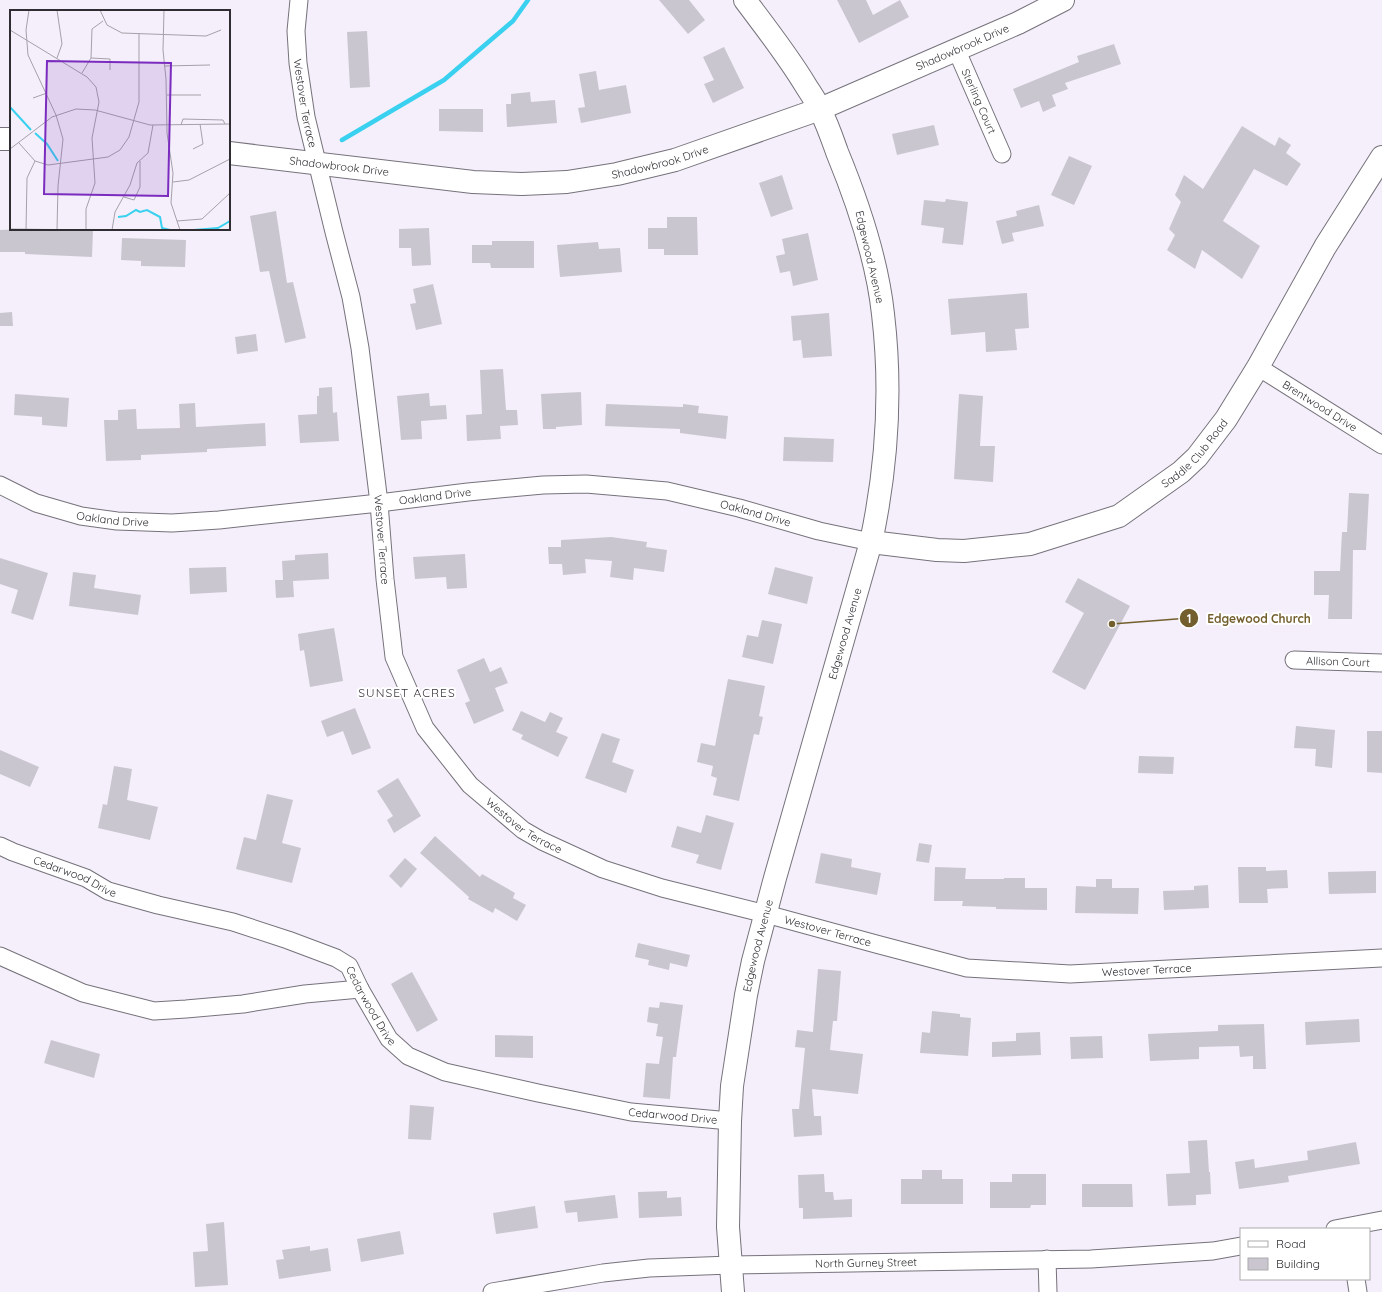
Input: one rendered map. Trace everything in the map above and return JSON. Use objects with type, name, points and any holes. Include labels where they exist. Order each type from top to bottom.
[{"type":"street","name":"Westover Terrace","points":[[299,0],[296,31],[298,63],[306,117],[351,297],[357,334],[379,504],[385,579],[394,656],[425,728],[470,785],[523,830],[542,841],[603,869],[662,888],[766,914],[967,968],[1070,974],[1382,958]]},
{"type":"street","name":"Edgewood Avenue","points":[[733,1292],[728,1227],[728,1164],[732,1086],[746,995],[753,961],[779,862],[871,542],[877,515],[886,453],[887,398],[887,364],[883,313],[875,265],[855,196],[820,109],[797,70],[745,0]]},
{"type":"street","name":"Shadowbrook Drive","points":[[230,153],[473,182],[522,184],[567,182],[617,174],[674,160],[820,109],[1018,23],[1052,2]]},
{"type":"street","name":"Sterling Court","points":[[956,49],[1002,154]]},
{"type":"street","points":[[0,138],[10,139]]},
{"type":"street","name":"Saddle Club Road","points":[[871,542],[937,550],[964,551],[1030,544],[1119,516],[1181,472],[1197,457],[1226,419],[1258,367],[1325,247],[1382,157]]},
{"type":"street","name":"Brentwood Drive","points":[[1258,367],[1382,445]]},
{"type":"street","name":"Oakland Drive","points":[[0,485],[36,504],[81,516],[117,521],[172,523],[219,520],[379,504],[468,492],[543,485],[586,484],[638,488],[702,499],[819,531],[871,542]]},
{"type":"street","name":"Allison Court","points":[[1294,660],[1382,663]]},
{"type":"street","name":"Cedarwood Drive","points":[[0,846],[86,878],[108,891],[158,905],[233,922],[336,958],[350,966],[360,988],[389,1039],[408,1056],[445,1072],[631,1112],[730,1121]]},
{"type":"street","points":[[0,956],[83,993],[154,1011],[243,1004],[305,994],[360,988]]},
{"type":"street","points":[[1343,1228],[1382,1220]]},
{"type":"street","name":"North Gurney Street","points":[[492,1292],[603,1273],[649,1268],[731,1265],[1091,1259],[1213,1251],[1240,1246]]},
{"type":"street","points":[[1047,1259],[1048,1292]]},
{"type":"street","points":[[1356,1280],[1358,1292]]},
{"type":"building","points":[[659,0],[689,0],[705,20],[688,34]]},
{"type":"building","points":[[837,0],[866,0],[873,15],[900,0],[909,17],[859,43]]},
{"type":"building","points":[[367,31],[370,87],[350,88],[347,32]]},
{"type":"building","points":[[1114,44],[1121,64],[1065,83],[1068,89],[1052,95],[1056,106],[1043,112],[1039,101],[1021,108],[1013,89],[1079,62],[1077,56]]},
{"type":"building","points":[[724,47],[744,88],[713,103],[704,84],[714,80],[703,57]]},
{"type":"building","points":[[596,71],[599,90],[626,85],[631,113],[581,123],[578,108],[585,107],[579,74]]},
{"type":"building","points":[[530,92],[531,102],[555,100],[557,123],[507,127],[506,104],[511,104],[511,94]]},
{"type":"building","points":[[439,109],[483,109],[483,132],[439,131]]},
{"type":"building","points":[[934,125],[939,145],[897,155],[892,134]]},
{"type":"building","points":[[1242,126],[1275,146],[1279,137],[1291,145],[1286,153],[1301,164],[1287,186],[1254,169],[1223,221],[1260,246],[1242,279],[1202,250],[1195,269],[1167,250],[1175,235],[1169,229],[1181,202],[1175,195],[1184,175],[1203,189]]},
{"type":"building","points":[[1069,156],[1092,166],[1074,205],[1051,195]]},
{"type":"building","points":[[782,175],[793,209],[771,217],[759,183]]},
{"type":"building","points":[[946,199],[968,202],[963,245],[942,243],[944,228],[921,225],[924,200],[945,202]]},
{"type":"building","points":[[1039,205],[1044,226],[1012,233],[1014,241],[1002,244],[996,221],[1017,216],[1016,211]]},
{"type":"building","points":[[276,211],[287,283],[293,282],[306,338],[285,343],[269,271],[260,272],[250,216]]},
{"type":"building","points":[[667,217],[697,217],[698,255],[664,255],[664,249],[648,249],[648,228],[667,228]]},
{"type":"building","points":[[429,228],[431,265],[412,266],[411,248],[399,248],[399,229]]},
{"type":"building","points":[[0,230],[93,231],[92,257],[25,254],[25,252],[0,252]]},
{"type":"building","points":[[808,233],[818,280],[793,286],[790,271],[780,273],[776,256],[785,254],[782,239]]},
{"type":"building","points":[[122,238],[186,240],[185,267],[141,266],[141,261],[121,260]]},
{"type":"building","points":[[492,241],[534,241],[534,268],[491,268],[490,263],[472,263],[472,245],[492,245]]},
{"type":"building","points":[[598,242],[599,249],[620,248],[622,272],[560,277],[557,245]]},
{"type":"building","points":[[433,284],[442,324],[416,330],[410,304],[416,303],[413,289]]},
{"type":"building","points":[[1027,293],[1029,328],[1015,329],[1017,350],[986,352],[985,332],[951,335],[948,299]]},
{"type":"building","points":[[12,312],[13,326],[0,326],[0,313]]},
{"type":"building","points":[[829,313],[832,356],[803,358],[801,340],[793,341],[791,316]]},
{"type":"building","points":[[256,334],[258,351],[237,354],[235,337]]},
{"type":"building","points":[[503,369],[506,410],[517,410],[518,425],[500,426],[501,439],[467,441],[466,415],[482,414],[480,370]]},
{"type":"building","points":[[332,387],[333,413],[337,412],[339,441],[300,443],[298,415],[317,414],[317,396],[319,396],[319,388]]},
{"type":"building","points":[[581,392],[582,425],[556,427],[556,429],[543,429],[541,394]]},
{"type":"building","points":[[429,393],[430,406],[446,405],[447,419],[421,421],[422,439],[401,440],[397,396]]},
{"type":"building","points":[[15,394],[69,398],[67,427],[42,425],[42,417],[14,415]]},
{"type":"building","points":[[959,394],[983,396],[980,446],[995,446],[993,482],[954,479]]},
{"type":"building","points":[[195,403],[196,427],[265,423],[266,446],[207,449],[207,452],[141,455],[141,460],[106,461],[104,420],[118,420],[118,410],[136,409],[137,429],[180,428],[179,404]]},
{"type":"building","points":[[606,404],[683,407],[683,404],[699,406],[698,413],[728,416],[726,439],[680,433],[680,429],[605,426]]},
{"type":"building","points":[[784,437],[834,439],[833,462],[783,461]]},
{"type":"building","points":[[1349,493],[1369,494],[1366,550],[1353,550],[1352,619],[1328,619],[1329,595],[1314,595],[1314,571],[1340,571],[1342,532],[1347,532]]},
{"type":"building","points":[[611,537],[647,542],[646,547],[667,550],[664,572],[634,568],[633,580],[610,577],[612,561],[585,559],[586,573],[563,575],[562,564],[549,564],[548,547],[561,547],[561,540]]},
{"type":"building","points":[[328,553],[329,579],[293,581],[294,597],[276,598],[275,580],[283,580],[282,561],[295,560],[295,555]]},
{"type":"building","points":[[465,554],[467,588],[447,589],[446,577],[415,579],[413,557]]},
{"type":"building","points":[[0,558],[48,573],[33,620],[11,613],[18,590],[0,584]]},
{"type":"building","points":[[226,567],[227,592],[190,594],[189,568]]},
{"type":"building","points":[[775,567],[813,577],[807,604],[768,594]]},
{"type":"building","points":[[73,572],[96,575],[94,588],[141,595],[138,615],[69,606]]},
{"type":"building","points":[[1078,578],[1130,606],[1085,690],[1052,672],[1084,613],[1065,602]]},
{"type":"building","points":[[762,620],[782,624],[773,664],[742,657],[747,635],[758,637]]},
{"type":"building","points":[[334,628],[343,681],[310,687],[304,650],[300,651],[298,634]]},
{"type":"building","points":[[484,658],[490,672],[501,667],[508,683],[495,688],[504,711],[474,724],[465,703],[470,701],[457,670]]},
{"type":"building","points":[[728,679],[765,686],[759,716],[763,717],[759,735],[754,734],[739,801],[713,795],[717,778],[711,776],[713,766],[697,762],[701,743],[715,746]]},
{"type":"building","points":[[355,708],[371,748],[352,755],[343,731],[327,737],[321,721]]},
{"type":"building","points":[[521,711],[545,722],[550,712],[563,718],[556,732],[568,737],[558,757],[521,739],[523,735],[512,730]]},
{"type":"building","points":[[1296,726],[1335,730],[1332,768],[1315,766],[1316,749],[1294,748]]},
{"type":"building","points":[[1367,731],[1382,731],[1382,773],[1367,772]]},
{"type":"building","points":[[602,733],[620,739],[612,762],[634,770],[626,793],[585,778]]},
{"type":"building","points":[[0,750],[39,767],[30,787],[0,774]]},
{"type":"building","points":[[1139,756],[1174,757],[1173,774],[1138,773]]},
{"type":"building","points":[[114,766],[132,769],[127,800],[158,807],[150,840],[98,828],[103,804],[107,805]]},
{"type":"building","points":[[398,778],[421,816],[394,833],[387,820],[393,816],[377,791]]},
{"type":"building","points":[[267,794],[293,800],[282,843],[301,848],[292,883],[236,869],[244,837],[256,840]]},
{"type":"building","points":[[706,815],[734,823],[721,870],[696,863],[699,855],[671,847],[677,826],[701,833]]},
{"type":"building","points":[[435,836],[480,877],[482,874],[515,893],[513,898],[526,905],[517,921],[495,908],[493,913],[468,899],[469,897],[420,853]]},
{"type":"building","points":[[919,843],[932,845],[929,863],[916,861]]},
{"type":"building","points":[[821,853],[852,859],[851,867],[881,873],[877,895],[815,883]]},
{"type":"building","points":[[405,858],[417,869],[401,888],[389,876]]},
{"type":"building","points":[[935,867],[966,868],[965,879],[1025,878],[1025,888],[1047,888],[1047,910],[996,909],[996,907],[962,906],[963,901],[934,901]]},
{"type":"building","points":[[1238,867],[1266,867],[1266,871],[1287,870],[1288,888],[1267,889],[1268,903],[1239,903]]},
{"type":"building","points":[[1376,871],[1376,893],[1329,894],[1328,872]]},
{"type":"building","points":[[1096,879],[1112,879],[1112,888],[1139,888],[1138,914],[1075,913],[1076,886],[1096,887]]},
{"type":"building","points":[[1208,885],[1209,908],[1164,910],[1163,891],[1194,890],[1194,886]]},
{"type":"building","points":[[638,943],[690,955],[687,967],[670,963],[669,970],[648,965],[649,960],[635,957]]},
{"type":"building","points":[[818,969],[841,971],[837,1021],[833,1021],[830,1050],[863,1054],[858,1094],[812,1089],[814,1116],[821,1116],[822,1135],[794,1137],[792,1109],[799,1109],[805,1048],[795,1047],[797,1030],[813,1032]]},
{"type":"building","points":[[412,972],[438,1020],[417,1032],[391,984]]},
{"type":"building","points":[[660,1002],[683,1005],[676,1057],[673,1057],[670,1099],[643,1097],[646,1063],[659,1064],[663,1037],[656,1036],[658,1024],[647,1022],[649,1007],[659,1008]]},
{"type":"building","points":[[932,1011],[960,1014],[960,1017],[971,1018],[968,1056],[920,1053],[922,1032],[930,1033]]},
{"type":"building","points":[[1359,1019],[1360,1042],[1306,1045],[1305,1022]]},
{"type":"building","points":[[1264,1024],[1266,1069],[1253,1069],[1253,1056],[1240,1057],[1239,1046],[1199,1047],[1199,1059],[1150,1061],[1148,1034],[1218,1031],[1218,1025]]},
{"type":"building","points":[[1040,1032],[1041,1055],[992,1057],[992,1042],[1016,1041],[1016,1033]]},
{"type":"building","points":[[495,1035],[533,1036],[533,1058],[495,1057]]},
{"type":"building","points":[[1102,1036],[1103,1058],[1071,1059],[1070,1037]]},
{"type":"building","points":[[51,1040],[100,1054],[94,1078],[44,1063]]},
{"type":"building","points":[[410,1105],[434,1107],[431,1140],[408,1139]]},
{"type":"building","points":[[1207,1140],[1211,1194],[1196,1195],[1196,1205],[1168,1206],[1166,1174],[1190,1173],[1188,1141]]},
{"type":"building","points":[[1356,1142],[1360,1164],[1288,1176],[1289,1182],[1239,1189],[1235,1162],[1254,1159],[1255,1168],[1308,1160],[1307,1151]]},
{"type":"building","points":[[922,1170],[942,1170],[942,1179],[963,1179],[963,1204],[901,1204],[901,1179],[922,1179]]},
{"type":"building","points":[[824,1174],[825,1192],[833,1192],[834,1200],[852,1199],[852,1217],[803,1219],[803,1208],[799,1208],[798,1175]]},
{"type":"building","points":[[1012,1174],[1046,1174],[1046,1205],[1031,1205],[1030,1208],[990,1208],[990,1182],[1012,1182]]},
{"type":"building","points":[[1082,1184],[1132,1184],[1133,1207],[1082,1207]]},
{"type":"building","points":[[667,1191],[667,1198],[681,1197],[682,1216],[639,1218],[638,1192]]},
{"type":"building","points":[[615,1195],[618,1218],[578,1222],[577,1212],[566,1213],[564,1201]]},
{"type":"building","points":[[535,1206],[538,1228],[496,1234],[493,1213]]},
{"type":"building","points":[[224,1222],[228,1285],[195,1287],[193,1252],[208,1251],[206,1224]]},
{"type":"building","points":[[400,1231],[404,1254],[361,1262],[357,1239]]},
{"type":"building","points":[[310,1246],[310,1251],[328,1248],[331,1271],[279,1279],[276,1260],[284,1259],[282,1250]]},
{"type":"waterway","points":[[342,140],[444,80],[513,21],[528,0]]},
{"type":"place","name":"Edgewood Church","points":[[1112,624]]},
{"type":"district","name":"SUNSET ACRES","points":[[407,693]]}]
